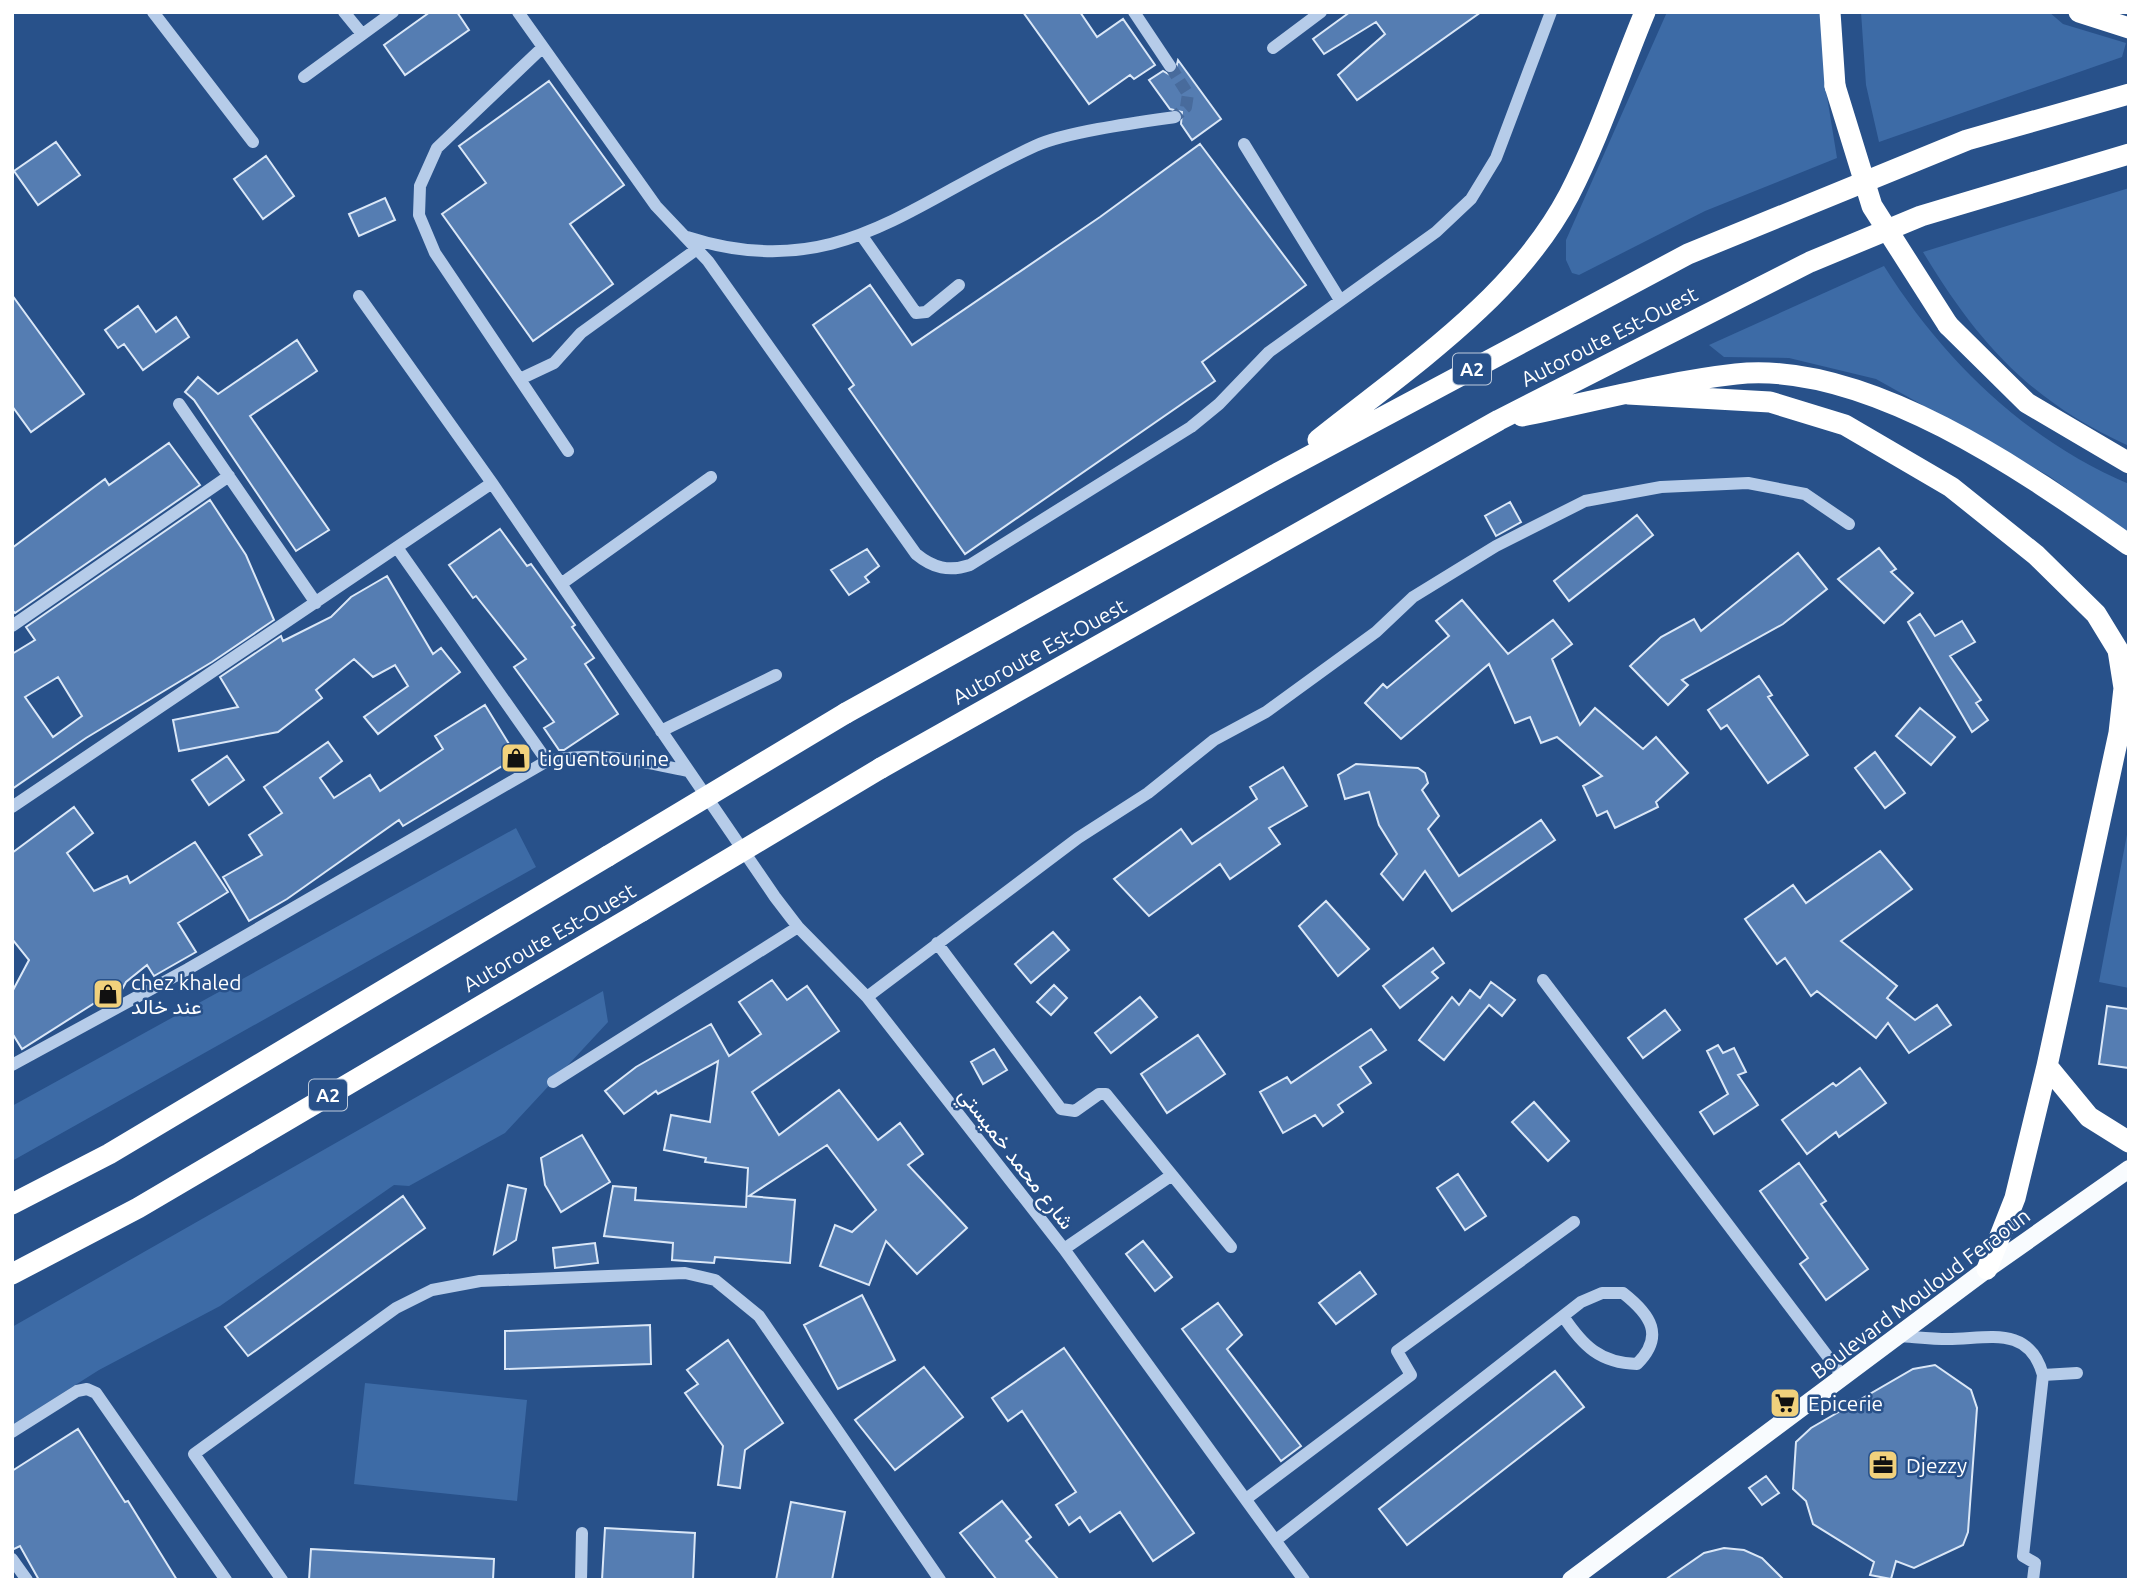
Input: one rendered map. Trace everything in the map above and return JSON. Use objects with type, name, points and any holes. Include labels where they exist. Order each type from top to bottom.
[{"type":"highway","points":[[1278,473],[1455,330],[1518,267],[1569,195],[1645,12]]},
{"type":"highway","points":[[1830,12],[1835,86],[1872,206],[1948,325],[2027,403],[2129,463]]},
{"type":"highway","points":[[2079,12],[2129,28]]},
{"type":"highway","name":"Autoroute Est-Ouest","points":[[12,1204],[109,1154],[846,713],[1278,473],[1688,254],[1967,140],[2129,94]]},
{"type":"highway","name":"Autoroute Est-Ouest","points":[[12,1274],[138,1208],[881,768],[1499,420],[1642,345],[1811,262],[1921,216],[2129,154]]},
{"type":"highway","points":[[1499,420],[1628,394],[1749,374],[1782,375],[1827,383],[1889,401],[1980,449],[2070,504],[2129,545]]},
{"type":"highway","points":[[1628,394],[1770,402],[1845,425],[1951,486],[2036,555],[2096,614],[2118,650],[2124,688],[2119,733],[2047,1066],[2015,1198],[1987,1269]]},
{"type":"highway","points":[[2047,1066],[2089,1117],[2129,1142]]},
{"type":"main road","name":"Boulevard Mouloud Feraoun","points":[[1571,1580],[1987,1269],[2129,1169]]},
{"type":"street","points":[[153,12],[253,142]]},
{"type":"street","points":[[344,12],[362,34]]},
{"type":"street","points":[[304,77],[393,12]]},
{"type":"street","points":[[518,12],[656,206],[697,249],[916,554],[932,565],[951,569],[970,565],[1191,427],[1219,404],[1255,364],[1448,222],[1480,186],[1496,158],[1551,12]]},
{"type":"street","points":[[1134,12],[1170,66]]},
{"type":"street","points":[[1273,48],[1321,12]]},
{"type":"street","points":[[542,48],[437,148],[424,173],[418,201],[428,241],[568,451]]},
{"type":"street","points":[[685,236],[712,245],[773,252],[833,245],[891,224],[1037,145],[1175,117]]},
{"type":"street","points":[[1244,144],[1340,300]]},
{"type":"street","points":[[862,236],[912,310],[926,312],[959,285]]},
{"type":"street","points":[[520,379],[554,363],[582,333],[697,249]]},
{"type":"street","name":"شارع محمد خميستي","points":[[359,296],[492,483],[798,927],[867,997],[1064,1249],[1304,1580]]},
{"type":"street","points":[[178,404],[316,603]]},
{"type":"street","points":[[12,626],[229,476]]},
{"type":"street","points":[[561,584],[711,477]]},
{"type":"street","points":[[12,807],[398,549],[492,483]]},
{"type":"street","points":[[867,997],[1079,838],[1148,793],[1214,740],[1266,712],[1376,632],[1413,597],[1496,546],[1585,500],[1661,487],[1748,483],[1805,494],[1849,524]]},
{"type":"street","points":[[398,549],[547,761]]},
{"type":"street","points":[[661,731],[776,675]]},
{"type":"street","points":[[15,1059],[188,969],[547,761],[583,755],[607,755],[688,771]]},
{"type":"street","points":[[554,1082],[798,927]]},
{"type":"street","points":[[937,943],[1061,1108],[1075,1111],[1099,1094],[1107,1094],[1231,1247]]},
{"type":"street","points":[[1543,980],[1844,1378]]},
{"type":"street","points":[[1064,1249],[1172,1175]]},
{"type":"street","points":[[1247,1499],[1411,1375],[1397,1351],[1574,1222]]},
{"type":"street","points":[[282,1580],[194,1454],[396,1308],[432,1290],[480,1281],[685,1273],[715,1280],[759,1315],[940,1580]]},
{"type":"street","points":[[1276,1540],[1581,1301],[1602,1293],[1623,1293],[1642,1307],[1653,1333],[1652,1349],[1637,1364],[1604,1359],[1573,1331],[1563,1316]]},
{"type":"street","points":[[1899,1336],[1948,1339],[2006,1335],[2039,1358],[2043,1375],[2023,1556],[2035,1563],[2033,1580]]},
{"type":"street","points":[[2043,1375],[2077,1373]]},
{"type":"street","points":[[12,1432],[77,1391],[87,1389],[96,1393],[226,1580]]},
{"type":"street","points":[[581,1580],[583,1533]]},
{"type":"street","points":[[12,1559],[27,1580]]},
{"type":"shaded area","points":[[1667,12],[1823,12],[1825,84],[1837,158],[1705,211],[1579,275],[1572,273],[1566,260],[1566,240]]},
{"type":"shaded area","points":[[1861,12],[2049,12],[2063,24],[2126,43],[2122,57],[1879,142],[1866,85]]},
{"type":"shaded area","points":[[2129,188],[2129,446],[2063,410],[2010,366],[1964,314],[1923,252]]},
{"type":"shaded area","points":[[1884,266],[1933,334],[1990,394],[2055,445],[2129,484],[2129,533],[2049,476],[1876,379],[1789,358],[1724,357],[1709,345]]},
{"type":"shaded area","points":[[2129,824],[2129,988],[2099,982]]},
{"type":"shaded area","points":[[516,828],[536,867],[12,1161],[12,1106]]},
{"type":"shaded area","points":[[603,991],[608,1022],[505,1133],[409,1186],[394,1185],[220,1306],[99,1370],[12,1425],[12,1327]]},
{"type":"shaded area","points":[[365,1383],[527,1400],[517,1501],[354,1484]]},
{"type":"building","points":[[430,12],[457,12],[469,30],[405,75],[384,45]]},
{"type":"building","points":[[1023,12],[1080,12],[1097,37],[1123,19],[1155,65],[1134,79],[1130,75],[1089,104]]},
{"type":"building","points":[[1350,12],[1481,12],[1357,100],[1338,75],[1385,34],[1376,22],[1324,54],[1313,39]]},
{"type":"building","points":[[1178,60],[1221,119],[1192,140],[1181,124],[1182,112],[1170,109],[1149,80],[1163,71],[1170,75],[1175,73]]},
{"type":"building","points":[[549,81],[624,185],[570,224],[613,284],[533,341],[442,214],[486,183],[459,146]]},
{"type":"building","points":[[56,142],[80,175],[38,205],[14,171]]},
{"type":"building","points":[[1200,144],[1306,285],[1202,362],[1215,381],[965,554],[849,389],[854,385],[813,325],[870,285],[912,345],[1100,217]]},
{"type":"building","points":[[266,156],[294,196],[263,219],[234,179]]},
{"type":"building","points":[[385,198],[395,220],[359,236],[349,214]]},
{"type":"building","points":[[12,295],[84,394],[31,432],[12,406]]},
{"type":"building","points":[[138,306],[156,332],[176,317],[189,337],[143,370],[124,344],[118,348],[105,330]]},
{"type":"building","points":[[297,340],[317,371],[250,416],[329,530],[296,551],[194,400],[185,392],[198,377],[218,394]]},
{"type":"building","points":[[169,443],[200,485],[15,613],[12,610],[12,548],[105,479],[109,485]]},
{"type":"building","points":[[210,500],[246,555],[274,620],[212,662],[86,738],[12,789],[12,654],[35,640],[26,627]],"holes":[[[58,677],[82,716],[53,737],[25,697]]]},
{"type":"building","points":[[1510,502],[1521,522],[1496,536],[1485,516]]},
{"type":"building","points":[[1637,515],[1653,535],[1569,601],[1554,581]]},
{"type":"building","points":[[500,529],[527,566],[531,564],[575,625],[572,627],[594,658],[585,664],[618,714],[564,750],[559,750],[544,728],[554,722],[514,667],[526,659],[476,596],[473,598],[449,565]]},
{"type":"building","points":[[1879,548],[1896,569],[1891,572],[1913,593],[1884,623],[1838,579]]},
{"type":"building","points":[[867,549],[879,566],[865,577],[869,582],[849,595],[831,570]]},
{"type":"building","points":[[1798,553],[1827,589],[1783,624],[1682,680],[1688,685],[1668,705],[1630,666],[1661,637],[1694,619],[1701,631]]},
{"type":"building","points":[[387,576],[433,654],[441,648],[460,672],[378,734],[364,717],[408,686],[395,665],[373,677],[354,659],[316,690],[322,698],[278,732],[179,751],[173,720],[238,707],[220,677],[281,636],[283,641],[331,617],[351,597]]},
{"type":"building","points":[[1462,600],[1508,654],[1553,620],[1572,644],[1552,659],[1580,725],[1595,708],[1643,749],[1656,737],[1688,773],[1656,802],[1658,807],[1615,828],[1607,811],[1597,816],[1583,786],[1602,776],[1557,737],[1541,743],[1530,717],[1515,723],[1489,664],[1401,739],[1365,703],[1383,684],[1387,688],[1449,636],[1436,621]]},
{"type":"building","points":[[1920,614],[1935,636],[1962,621],[1975,642],[1950,656],[1981,700],[1976,703],[1988,720],[1972,732],[1908,622]]},
{"type":"building","points":[[1759,676],[1772,695],[1768,697],[1808,755],[1768,783],[1727,725],[1721,729],[1708,710]]},
{"type":"building","points":[[485,705],[517,757],[403,826],[399,820],[287,899],[249,921],[223,877],[262,855],[249,835],[282,813],[264,787],[328,742],[342,761],[320,778],[334,798],[370,775],[380,791],[443,749],[435,736]]},
{"type":"building","points":[[1920,708],[1955,737],[1931,765],[1896,736]]},
{"type":"building","points":[[1875,752],[1905,793],[1885,808],[1855,768]]},
{"type":"building","points":[[227,756],[244,780],[209,805],[192,780]]},
{"type":"building","points":[[1356,764],[1418,768],[1425,773],[1428,783],[1422,790],[1439,816],[1428,829],[1459,876],[1541,820],[1555,840],[1452,911],[1425,871],[1403,900],[1381,874],[1397,854],[1379,825],[1369,792],[1345,799],[1338,775]]},
{"type":"building","points":[[1283,767],[1307,806],[1269,828],[1280,844],[1230,879],[1220,864],[1149,916],[1114,879],[1181,829],[1192,844],[1257,799],[1250,787]]},
{"type":"building","points":[[74,807],[93,833],[67,853],[94,891],[127,876],[130,883],[195,842],[228,892],[178,923],[196,952],[154,976],[147,965],[126,982],[118,997],[112,992],[22,1049],[12,1033],[12,992],[29,960],[12,939],[12,853]]},
{"type":"building","points":[[1880,851],[1912,889],[1841,941],[1897,986],[1887,998],[1915,1020],[1937,1005],[1951,1025],[1909,1053],[1888,1023],[1876,1038],[1817,991],[1811,996],[1785,958],[1777,964],[1745,919],[1793,885],[1806,903]]},
{"type":"building","points":[[1326,901],[1369,949],[1338,976],[1299,926]]},
{"type":"building","points":[[1053,932],[1069,950],[1031,983],[1015,964]]},
{"type":"building","points":[[1433,948],[1444,963],[1432,972],[1438,978],[1400,1008],[1383,986]]},
{"type":"building","points":[[772,980],[787,1000],[807,986],[839,1031],[752,1092],[779,1135],[839,1090],[878,1140],[900,1123],[923,1154],[908,1165],[967,1228],[917,1274],[886,1241],[869,1285],[820,1266],[835,1225],[852,1232],[876,1210],[827,1145],[749,1196],[795,1200],[790,1263],[715,1257],[714,1263],[672,1260],[673,1243],[604,1236],[613,1186],[636,1188],[635,1200],[746,1207],[748,1168],[705,1162],[706,1158],[664,1150],[671,1115],[710,1122],[718,1061],[658,1094],[656,1091],[624,1114],[605,1091],[636,1067],[711,1024],[729,1056],[761,1034],[739,1002]]},
{"type":"building","points":[[1491,982],[1515,1000],[1502,1016],[1489,1005],[1444,1060],[1419,1040],[1452,997],[1459,1005],[1470,990],[1480,998]]},
{"type":"building","points":[[1054,985],[1067,998],[1051,1015],[1037,1002]]},
{"type":"building","points":[[1140,997],[1157,1017],[1111,1053],[1095,1033]]},
{"type":"building","points":[[2107,1006],[2129,1009],[2129,1068],[2099,1064]]},
{"type":"building","points":[[1665,1010],[1680,1030],[1643,1058],[1628,1038]]},
{"type":"building","points":[[1371,1029],[1386,1050],[1360,1067],[1371,1083],[1338,1105],[1343,1112],[1323,1126],[1315,1115],[1283,1133],[1260,1092],[1287,1077],[1291,1083]]},
{"type":"building","points":[[1198,1035],[1225,1074],[1167,1113],[1141,1074]]},
{"type":"building","points":[[1718,1045],[1723,1053],[1734,1048],[1746,1072],[1738,1075],[1758,1105],[1714,1134],[1700,1112],[1728,1094],[1707,1051]]},
{"type":"building","points":[[994,1049],[1007,1070],[983,1084],[971,1062]]},
{"type":"building","points":[[1860,1068],[1886,1103],[1839,1137],[1836,1132],[1807,1154],[1782,1120],[1833,1083],[1836,1086]]},
{"type":"building","points":[[1534,1102],[1569,1141],[1548,1161],[1512,1122]]},
{"type":"building","points":[[582,1135],[610,1182],[561,1212],[545,1185],[541,1158]]},
{"type":"building","points":[[1799,1163],[1826,1201],[1821,1204],[1868,1269],[1826,1300],[1800,1264],[1808,1258],[1760,1191]]},
{"type":"building","points":[[1458,1174],[1486,1216],[1465,1230],[1437,1188]]},
{"type":"building","points":[[508,1185],[526,1189],[516,1240],[494,1254]]},
{"type":"building","points":[[403,1196],[425,1228],[248,1356],[225,1327]]},
{"type":"building","points":[[1143,1241],[1172,1277],[1155,1291],[1126,1254]]},
{"type":"building","points":[[595,1243],[598,1263],[555,1268],[553,1248]]},
{"type":"building","points":[[1360,1272],[1376,1294],[1336,1324],[1319,1303]]},
{"type":"building","points":[[862,1295],[895,1360],[838,1389],[804,1325]]},
{"type":"building","points":[[1218,1303],[1242,1335],[1227,1349],[1301,1446],[1281,1461],[1182,1329]]},
{"type":"building","points":[[650,1325],[651,1364],[505,1369],[505,1331]]},
{"type":"building","points":[[728,1340],[783,1423],[745,1450],[740,1488],[718,1485],[723,1446],[685,1393],[698,1384],[687,1370]]},
{"type":"building","points":[[1064,1348],[1194,1533],[1153,1561],[1120,1512],[1090,1532],[1080,1517],[1069,1525],[1056,1505],[1076,1492],[1022,1411],[1008,1421],[992,1398]]},
{"type":"building","name":"Djezzy","points":[[1935,1365],[1971,1390],[1977,1408],[1968,1532],[1963,1545],[1914,1568],[1896,1561],[1891,1579],[1870,1575],[1874,1562],[1813,1524],[1806,1501],[1793,1489],[1796,1442],[1811,1428],[1913,1369]]},
{"type":"building","points":[[924,1367],[963,1417],[895,1470],[855,1420]]},
{"type":"building","points":[[1555,1371],[1584,1407],[1407,1545],[1379,1509]]},
{"type":"building","points":[[78,1429],[125,1502],[128,1501],[177,1580],[39,1580],[20,1546],[12,1550],[12,1471]]},
{"type":"building","points":[[1766,1476],[1779,1493],[1762,1505],[1749,1488]]},
{"type":"building","points":[[1002,1501],[1031,1537],[1026,1541],[1059,1580],[997,1580],[960,1533]]},
{"type":"building","points":[[791,1502],[845,1512],[832,1580],[776,1580]]},
{"type":"building","points":[[605,1528],[695,1533],[693,1580],[602,1580]]},
{"type":"building","points":[[1724,1548],[1744,1550],[1762,1558],[1784,1580],[1665,1580],[1704,1553]]},
{"type":"building","points":[[311,1549],[494,1559],[493,1580],[309,1580]]},
{"type":"tunnel","points":[[1170,66],[1188,94],[1186,107],[1175,117]]},
{"type":"place","name":"tiguentourine","points":[[516,758]]},
{"type":"place","name":"chez khaled عند خالد","points":[[108,994]]},
{"type":"place","name":"Epicerie","points":[[1785,1403]]},
{"type":"place","name":"Djezzy","points":[[1883,1465]]}]
